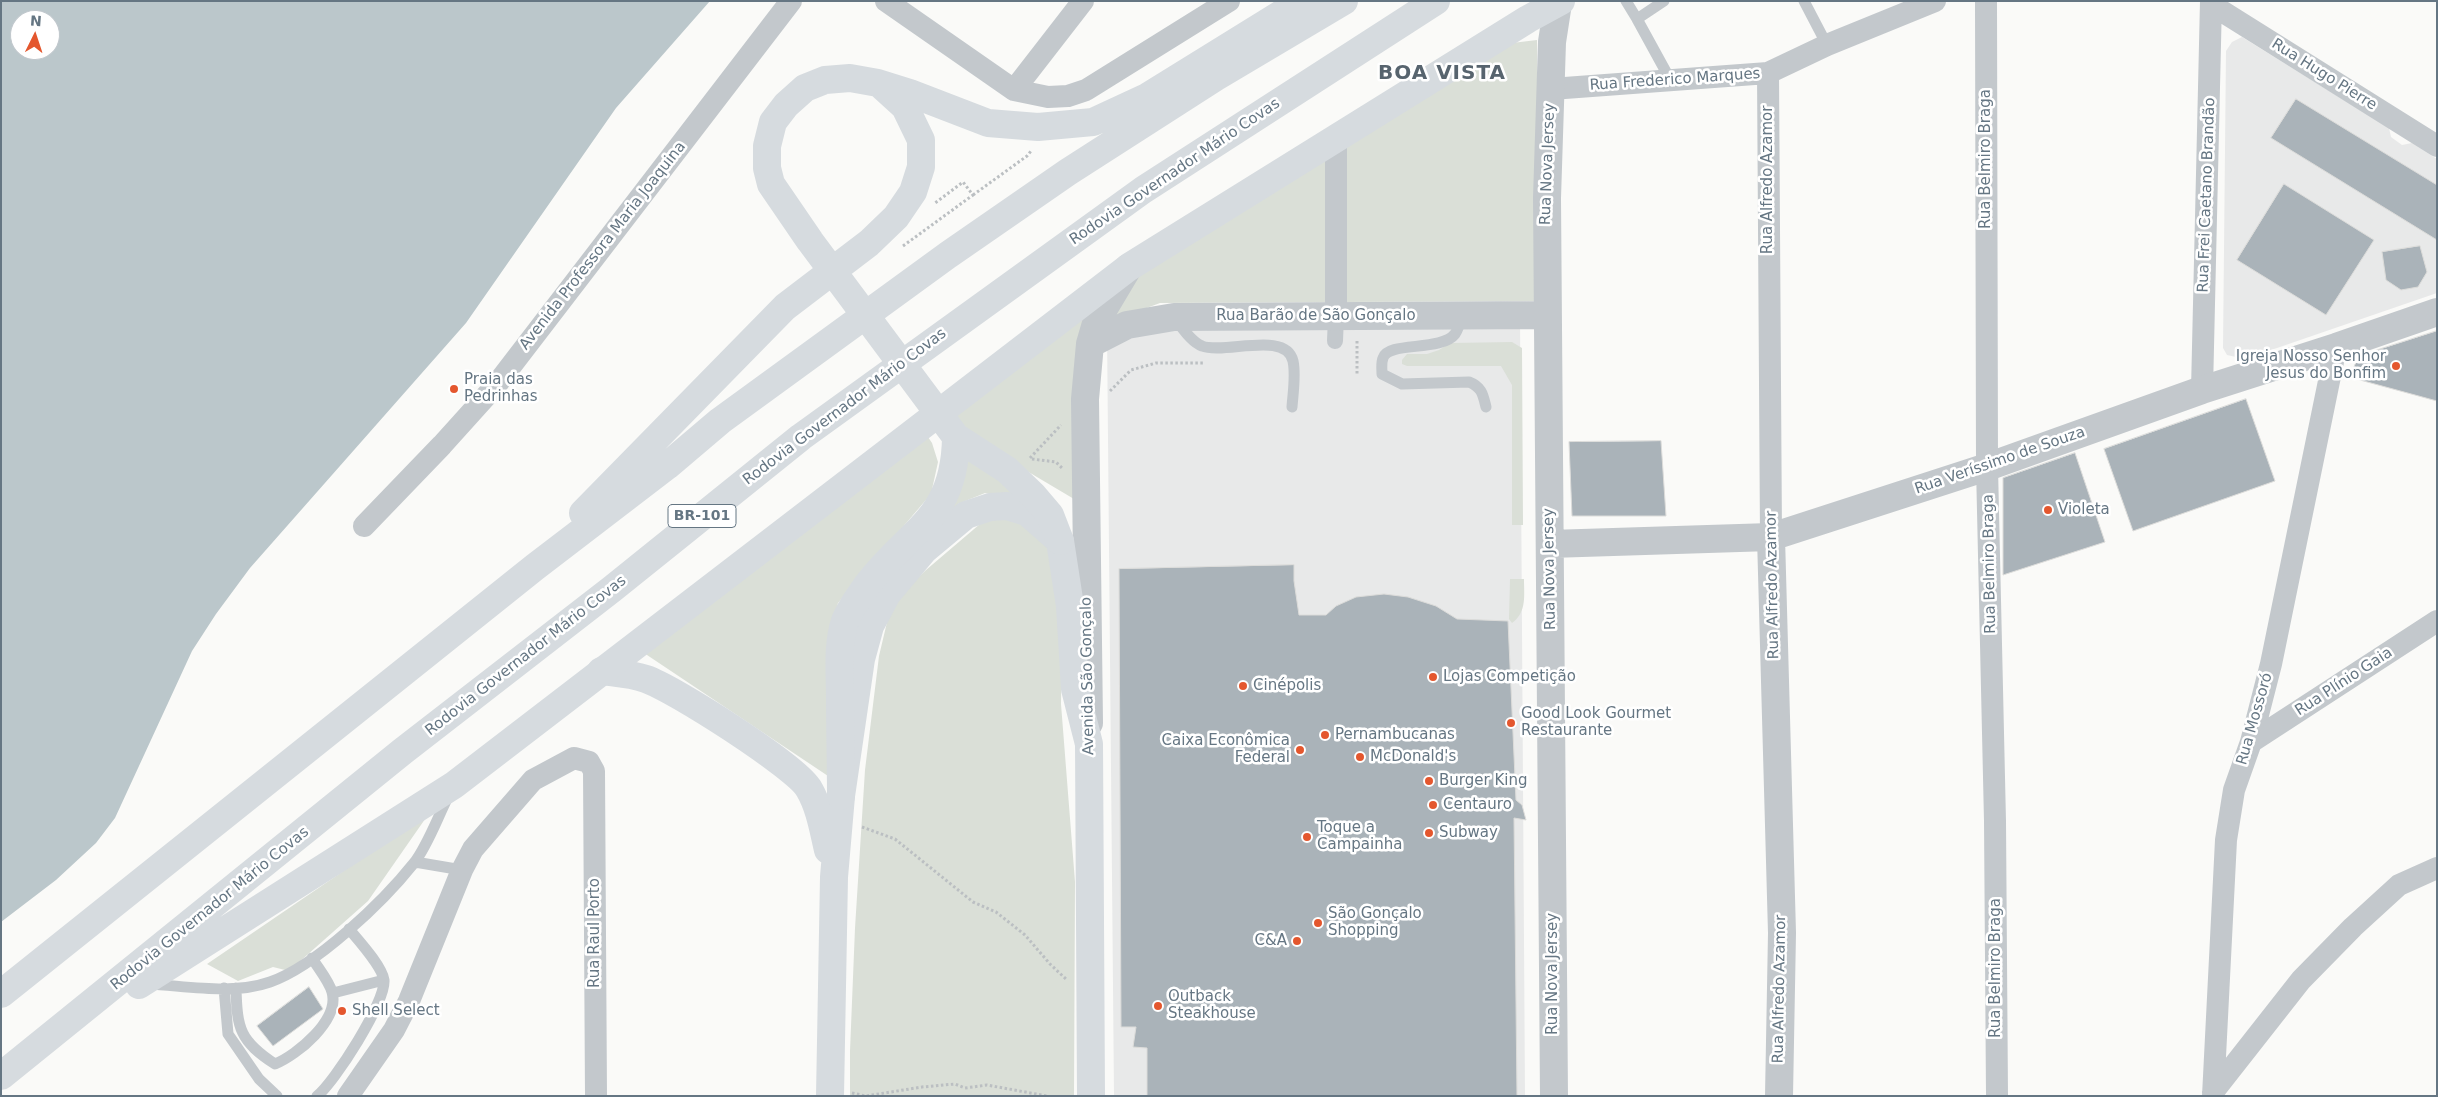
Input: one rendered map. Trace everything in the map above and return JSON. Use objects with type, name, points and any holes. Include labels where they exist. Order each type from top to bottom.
[{"type":"main road","points":[[1090,744],[1075,689],[1070,606],[1060,541],[1050,516],[1007,470],[953,434],[810,241],[771,184],[767,168],[766,146],[773,122],[786,105],[806,88],[825,80],[850,78],[878,83],[910,93],[988,123],[1038,127],[1093,122],[1127,106],[1207,61],[1302,1]]},
{"type":"main road","points":[[1,994],[535,567],[667,466],[720,421],[948,255],[1068,172],[1216,78],[1344,1]]},
{"type":"main road","name":"Rodovia Governador Mário Covas","points":[[1,1076],[108,992],[403,751],[612,589],[801,437],[1144,190],[1436,1]]},
{"type":"main road","points":[[108,992],[142,984],[454,785],[1129,267],[1528,19],[1560,2]]},
{"type":"main road","points":[[535,567],[603,492],[785,307],[869,243],[896,217],[914,192],[921,167],[921,140],[905,108],[878,83]]},
{"type":"main road","points":[[840,809],[839,650],[846,621],[855,602],[880,568],[928,521],[942,502],[952,480],[953,434]]},
{"type":"main road","points":[[830,1088],[834,877],[840,809],[862,659],[870,626],[887,594],[924,550],[966,515],[990,506],[1007,506],[1027,512],[1060,541]]},
{"type":"main road","points":[[601,671],[646,679],[676,692],[785,765],[809,787],[819,811],[834,877]]},
{"type":"main road","name":"Avenida São Gonçalo","points":[[1090,744],[1091,1096]]},
{"type":"street","name":"Avenida Professora Maria Joaquina","points":[[364,526],[442,445],[497,384],[791,1]]},
{"type":"street","points":[[886,1],[1014,90],[1048,97],[1068,96],[1086,90],[1229,1]]},
{"type":"street","points":[[1014,90],[1083,1]]},
{"type":"street","name":"Rua Frederico Marques","points":[[1551,89],[1768,73],[1828,45],[1935,1]]},
{"type":"street","name":"Rua Belmiro Braga","points":[[1986,1],[1987,467],[1995,821],[1997,1096]]},
{"type":"street","name":"Rua Nova Jersey","points":[[1554,1096],[1550,544],[1546,315],[1547,198],[1552,42],[1560,2]]},
{"type":"street","name":"Rua Hugo Pierre","points":[[2212,3],[2437,146]]},
{"type":"street","name":"Rua Frei Caetano Brandão","points":[[2202,390],[2212,3]]},
{"type":"street","points":[[1528,19],[1552,42]]},
{"type":"street","name":"Rua Alfredo Azamor","points":[[1768,73],[1771,537],[1782,933],[1779,1096]]},
{"type":"street","points":[[1336,139],[1336,329]]},
{"type":"street","name":"Avenida São Gonçalo","points":[[1090,744],[1096,396],[1090,344],[1097,320],[1129,267]]},
{"type":"street","name":"Rua Veríssimo de Souza","points":[[1550,544],[1771,537],[1987,467],[2202,390],[2437,312]]},
{"type":"street","name":"Rua Barão de São Gonçalo","points":[[1090,344],[1127,325],[1174,317],[1336,329],[1462,316],[1546,315]]},
{"type":"street","name":"Rua Mossoró","points":[[2213,1094],[2226,840],[2234,790],[2251,742],[2270,664],[2336,347]]},
{"type":"street","name":"Rua Plínio Gaia","points":[[2251,742],[2437,621]]},
{"type":"street","name":"Rua Raul Porto","points":[[462,870],[473,850],[533,780],[574,758],[589,762],[594,771],[596,1096]]},
{"type":"street","points":[[2213,1094],[2301,980],[2347,933],[2399,885],[2437,868]]},
{"type":"street","points":[[348,1096],[394,1030],[409,1001],[462,870]]},
{"type":"lane","points":[[1626,1],[1671,81]]},
{"type":"lane","points":[[1637,19],[1664,1]]},
{"type":"lane","points":[[1804,1],[1828,45]]},
{"type":"lane","points":[[1462,316],[1454,336],[1424,347],[1394,349],[1386,352],[1382,358],[1382,374],[1402,384],[1469,382],[1478,385],[1481,389],[1486,408]]},
{"type":"lane","points":[[1174,317],[1200,346],[1213,350],[1271,344],[1284,348],[1293,361],[1292,407]]},
{"type":"lane","points":[[142,984],[236,988],[269,983],[304,966],[350,929],[415,862],[454,785]]},
{"type":"lane","points":[[415,862],[462,870]]},
{"type":"lane","points":[[317,1096],[370,1023],[380,1002],[384,980],[380,970],[350,929]]},
{"type":"lane","points":[[236,988],[237,1021],[247,1040],[275,1064],[290,1058],[315,1035],[330,1014],[332,992],[312,958]]},
{"type":"lane","points":[[332,992],[384,980]]},
{"type":"lane","points":[[224,988],[228,1034],[259,1079],[277,1096]]},
{"type":"path","points":[[961,204],[1028,156],[1034,146],[1038,127]]},
{"type":"path","points":[[952,189],[963,182],[973,195]]},
{"type":"path","points":[[1357,341],[1357,376]]},
{"type":"path","points":[[1023,454],[1032,459],[1096,396],[1131,370],[1156,363],[1212,363]]},
{"type":"path","points":[[840,809],[868,828],[895,839],[973,902],[996,912],[1025,935],[1050,964],[1091,1002]]},
{"type":"path","points":[[830,1088],[866,1096],[888,1091],[955,1084],[965,1088],[988,1085],[1047,1096]]},
{"type":"shaded area","points":[[1,1],[710,1],[616,108],[466,323],[250,568],[216,614],[192,651],[115,818],[96,843],[56,880],[1,922]]},
{"type":"shaded area","points":[[2242,37],[2389,128],[2391,137],[2402,145],[2412,143],[2437,159],[2437,293],[2245,359],[2227,355],[2223,348],[2226,51],[2232,42]]},
{"type":"shaded area","points":[[1537,40],[1537,301],[1160,303],[1109,322],[1136,275],[1512,43]]},
{"type":"shaded area","points":[[1092,308],[1074,499],[978,442],[953,416]]},
{"type":"shaded area","name":"São Gonçalo Shopping","points":[[1520,317],[1525,1096],[1114,1096],[1107,329]]},
{"type":"shaded area","points":[[1512,342],[1522,348],[1523,525],[1512,525],[1512,385],[1501,366],[1407,366],[1402,364],[1402,360],[1407,354],[1427,354],[1439,350],[1450,343]]},
{"type":"shaded area","points":[[926,434],[932,443],[938,462],[931,494],[838,603],[827,645],[837,782],[644,653]]},
{"type":"shaded area","points":[[962,453],[1017,489],[1013,497],[985,493],[958,504],[937,526]]},
{"type":"shaded area","points":[[1007,514],[1051,540],[1062,623],[1061,704],[1075,882],[1074,1096],[850,1096],[855,928],[865,770],[879,656],[888,618],[905,590],[926,570],[987,518]]},
{"type":"shaded area","points":[[1510,579],[1524,579],[1522,609],[1517,619],[1512,623],[1509,619]]},
{"type":"shaded area","points":[[430,812],[368,901],[289,971],[273,967],[238,981],[207,964]]},
{"type":"building","points":[[2296,99],[2437,185],[2437,240],[2271,138]]},
{"type":"building","points":[[2284,184],[2374,240],[2326,315],[2237,260]]},
{"type":"building","points":[[2420,246],[2427,272],[2418,287],[2401,290],[2386,280],[2382,252]]},
{"type":"building","name":"Igreja Nosso Senhor Jesus do Bonfim","points":[[2437,331],[2437,401],[2349,377],[2359,356]]},
{"type":"building","points":[[2246,399],[2275,481],[2133,531],[2104,449]]},
{"type":"building","points":[[1661,441],[1666,516],[1572,516],[1569,442]]},
{"type":"building","name":"Violeta","points":[[2075,453],[2105,542],[2003,575],[2003,478]]},
{"type":"building","name":"São Gonçalo Shopping","points":[[1294,565],[1294,581],[1299,615],[1326,615],[1336,606],[1356,597],[1384,594],[1408,597],[1436,606],[1457,619],[1508,621],[1516,800],[1522,805],[1526,820],[1514,818],[1517,1096],[1147,1096],[1147,1048],[1133,1047],[1136,1027],[1121,1027],[1119,569]]},
{"type":"building","points":[[309,987],[323,1009],[273,1046],[257,1026]]},
{"type":"place","name":"Igreja Nosso Senhor Jesus do Bonfim","points":[[2396,366]]},
{"type":"place","name":"Praia das Pedrinhas","points":[[454,389]]},
{"type":"place","name":"Violeta","points":[[2048,510]]},
{"type":"place","name":"Lojas Competição","points":[[1433,677]]},
{"type":"place","name":"Cinépolis","points":[[1243,686]]},
{"type":"place","name":"Good Look Gourmet Restaurante","points":[[1511,723]]},
{"type":"place","name":"Pernambucanas","points":[[1325,735]]},
{"type":"place","name":"Caixa Econômica Federal","points":[[1300,750]]},
{"type":"place","name":"McDonald's","points":[[1360,757]]},
{"type":"place","name":"Burger King","points":[[1429,781]]},
{"type":"place","name":"Centauro","points":[[1433,805]]},
{"type":"place","name":"Subway","points":[[1429,833]]},
{"type":"place","name":"Toque a Campainha","points":[[1307,837]]},
{"type":"place","name":"São Gonçalo Shopping","points":[[1318,923]]},
{"type":"place","name":"C&A","points":[[1297,941]]},
{"type":"place","name":"Outback Steakhouse","points":[[1158,1006]]},
{"type":"place","name":"Shell Select","points":[[342,1011]]},
{"type":"district","name":"BOA VISTA","points":[[1442,74]]}]
